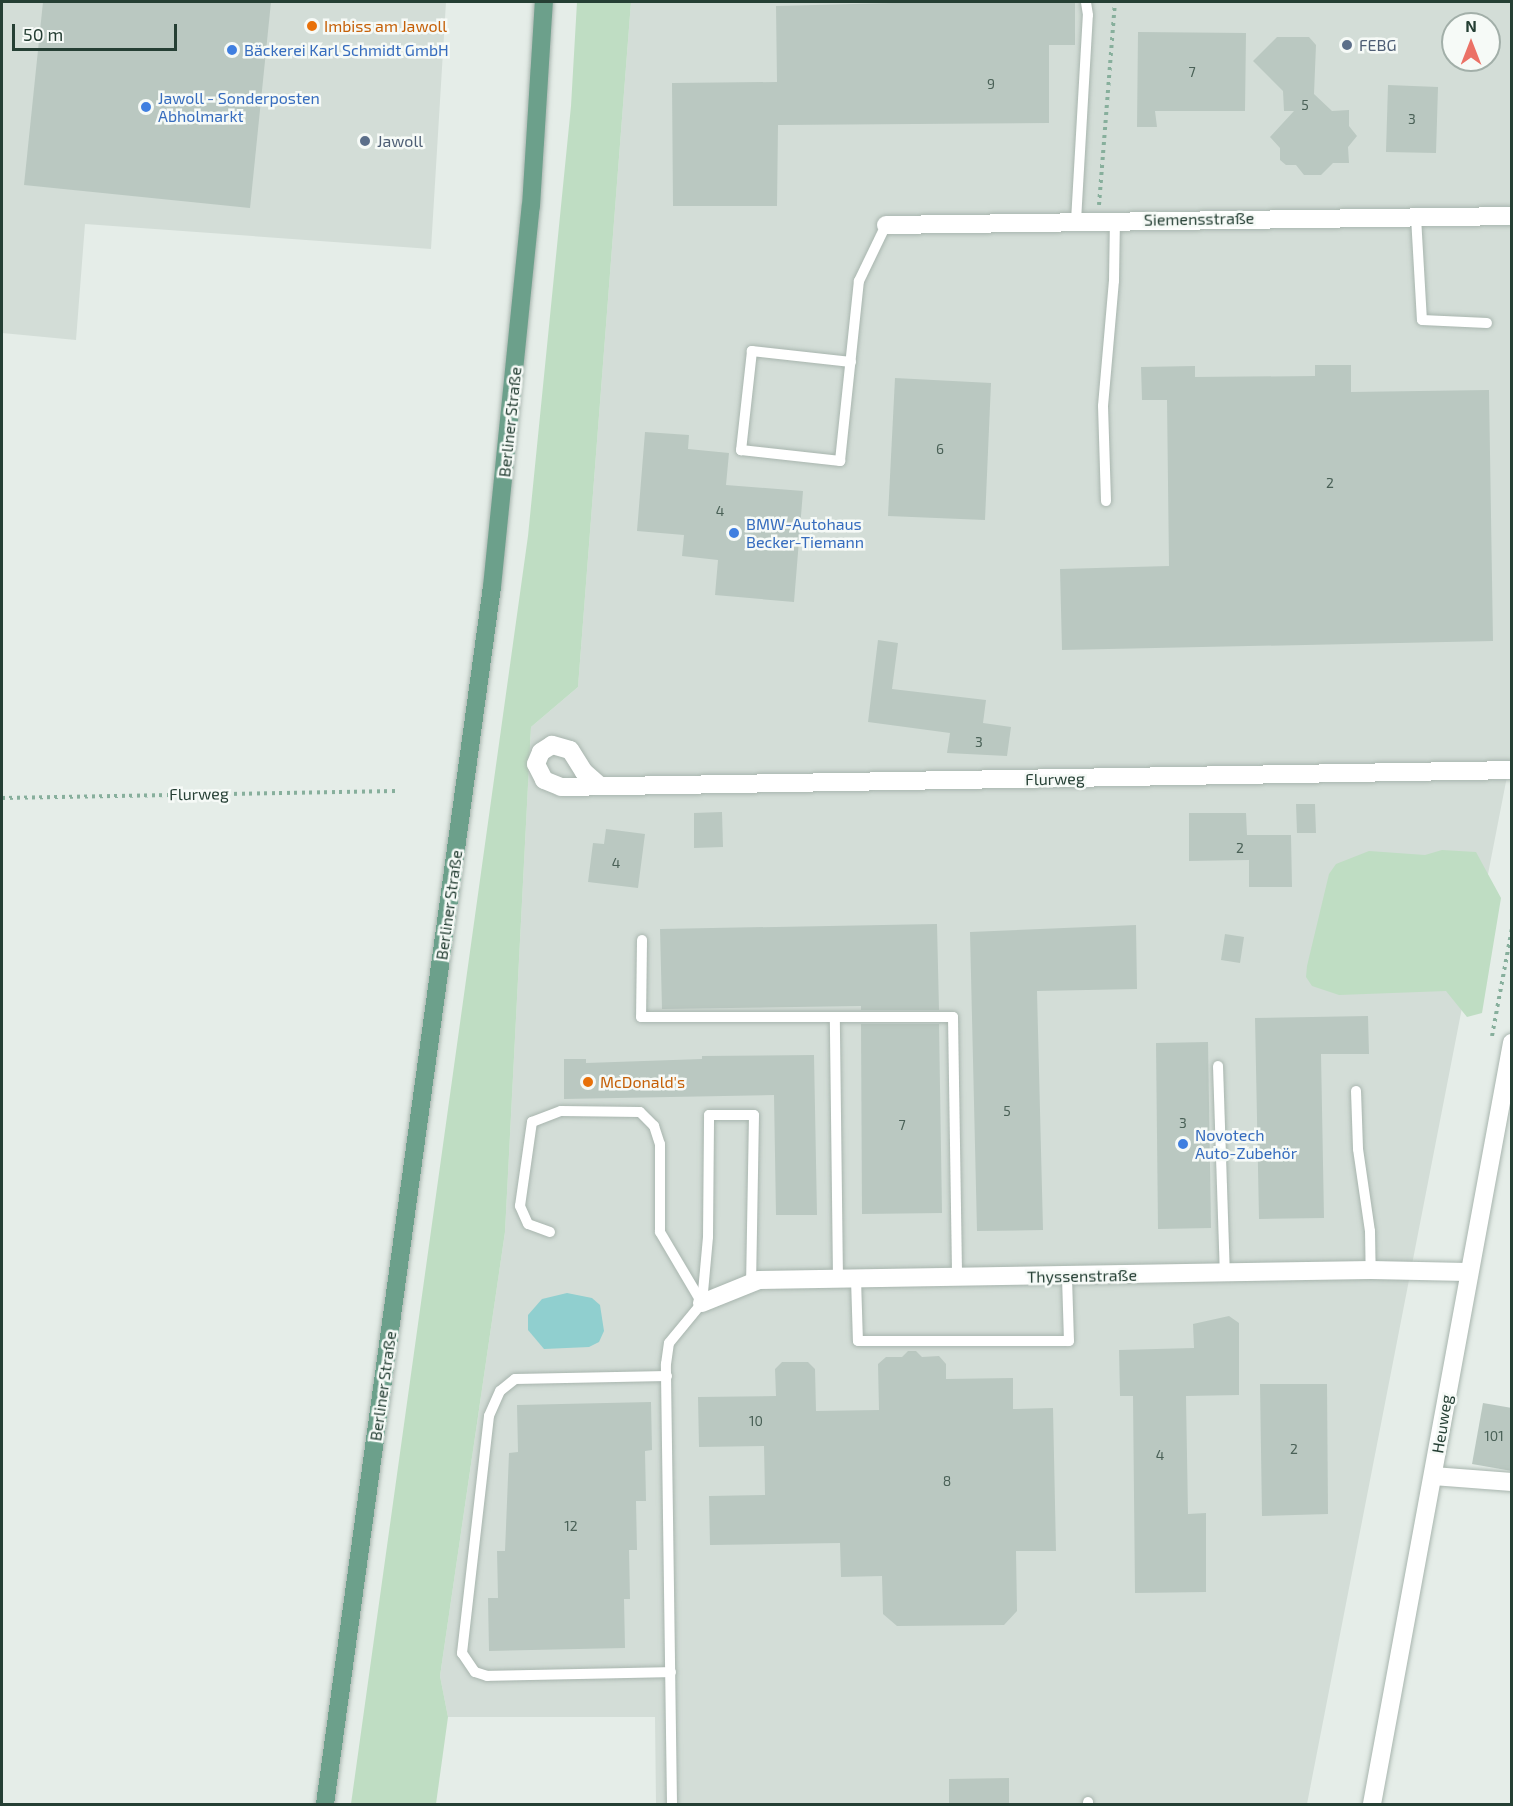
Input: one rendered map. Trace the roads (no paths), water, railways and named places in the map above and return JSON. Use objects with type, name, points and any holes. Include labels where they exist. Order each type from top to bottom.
[{"type":"main road","name":"Berliner Straße","points":[[325,1804],[492,587],[531,206],[544,2]]},
{"type":"street","name":"Siemensstraße","points":[[886,225],[1106,220],[1512,216]]},
{"type":"street","name":"Flurweg","points":[[599,785],[1512,770]]},
{"type":"street","name":"Heuweg","points":[[1372,1804],[1433,1476],[1467,1272],[1512,1042]]},
{"type":"street","name":"Thyssenstraße","points":[[702,1303],[751,1280],[957,1279],[1371,1270],[1467,1272]]},
{"type":"street","points":[[1433,1476],[1512,1482]]},
{"type":"lane","points":[[1076,221],[1088,15],[1086,2]]},
{"type":"lane","points":[[1416,217],[1422,320],[1487,323]]},
{"type":"lane","points":[[1106,220],[1114,281],[1103,406],[1106,501]]},
{"type":"lane","points":[[851,362],[752,351],[741,450],[840,460],[851,362],[859,281],[886,225]]},
{"type":"lane","points":[[642,940],[641,1017],[953,1017],[957,1279]]},
{"type":"lane","points":[[836,1017],[847,1279],[858,1341],[1069,1341],[1067,1276]]},
{"type":"lane","points":[[1218,1066],[1225,1274]]},
{"type":"lane","points":[[1356,1091],[1358,1149],[1370,1231],[1371,1270]]},
{"type":"lane","points":[[550,1232],[528,1224],[520,1206],[532,1122],[561,1111],[640,1112],[654,1126],[660,1144],[660,1232],[702,1303]]},
{"type":"lane","points":[[672,1804],[667,1376],[669,1343],[702,1303],[708,1237],[709,1115],[754,1115],[751,1280]]},
{"type":"lane","points":[[667,1376],[515,1379],[500,1392],[489,1416],[462,1653],[475,1672],[487,1676],[670,1672]]},
{"type":"water","points":[[567,1293],[592,1298],[600,1305],[604,1331],[599,1342],[589,1347],[544,1349],[528,1330],[528,1315],[542,1299]]},
{"type":"place","name":"Imbiss am Jawoll","points":[[312,26]]},
{"type":"place","name":"FEBG","points":[[1347,45]]},
{"type":"place","name":"Bäckerei Karl Schmidt GmbH","points":[[232,50]]},
{"type":"place","name":"Jawoll - Sonderposten Abholmarkt","points":[[146,107]]},
{"type":"place","name":"Jawoll","points":[[365,141]]},
{"type":"place","name":"BMW-Autohaus Becker-Tiemann","points":[[734,533]]},
{"type":"place","name":"McDonald's","points":[[588,1082]]},
{"type":"place","name":"Novotech Auto-Zubehör","points":[[1183,1144]]}]
